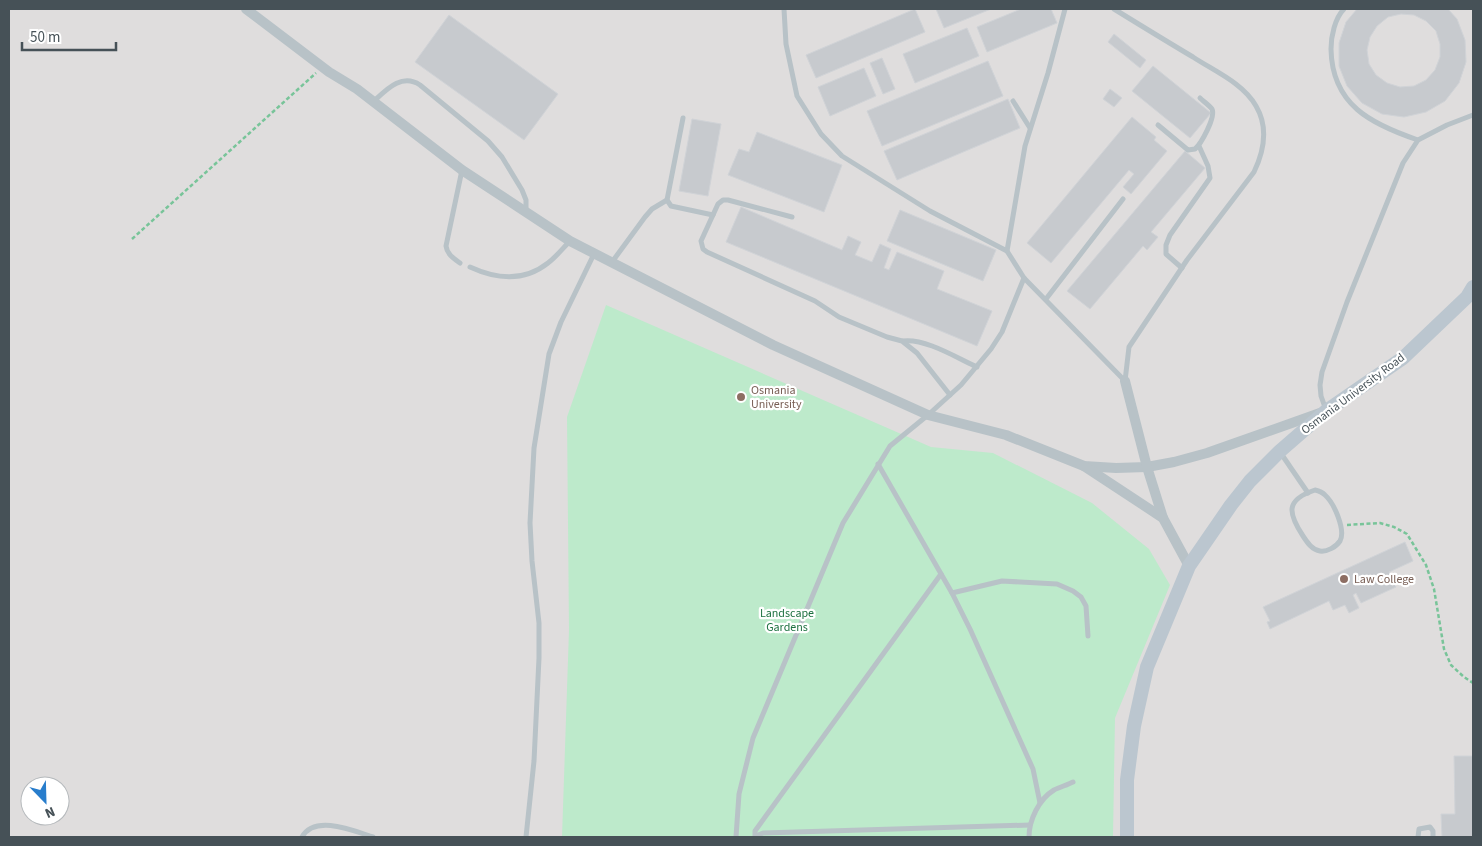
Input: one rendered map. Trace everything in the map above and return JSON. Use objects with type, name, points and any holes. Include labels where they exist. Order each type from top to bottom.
[{"type":"main road","name":"Osmania University Road","points":[[1127,837],[1127,780],[1134,726],[1146,667],[1189,566],[1231,505],[1250,481],[1280,451],[1326,411],[1403,358],[1467,297],[1473,287]]},
{"type":"street","points":[[246,9],[322,67],[357,89],[462,170],[570,241],[773,345],[928,415],[1006,435],[1084,466],[1163,518]]},
{"type":"street","points":[[1126,380],[1147,467],[1163,518],[1189,566]]},
{"type":"street","points":[[1084,466],[1147,467],[1207,453],[1326,411]]},
{"type":"lane","points":[[784,9],[786,44],[797,96],[821,134],[842,156],[930,210],[1007,251],[1024,278],[1126,380]]},
{"type":"lane","points":[[1007,251],[1025,146],[1065,9]]},
{"type":"lane","points":[[1114,9],[1237,85],[1256,106],[1264,133],[1260,159],[1254,172],[1182,268],[1128,347],[1126,380]]},
{"type":"lane","points":[[1344,9],[1334,28],[1331,43],[1334,77],[1340,90],[1350,103],[1367,117],[1394,131],[1418,140]]},
{"type":"lane","points":[[373,102],[395,83],[412,80],[420,85],[488,140],[502,157],[522,190],[526,200],[526,212]]},
{"type":"lane","points":[[1158,125],[1188,150],[1199,146],[1204,138],[1213,111],[1200,98]]},
{"type":"lane","points":[[1013,101],[1030,128]]},
{"type":"lane","points":[[1326,411],[1321,396],[1322,372],[1347,302],[1403,163],[1418,140],[1447,124],[1473,115]]},
{"type":"lane","points":[[683,118],[668,200],[671,206],[712,215]]},
{"type":"lane","points":[[1182,268],[1166,254],[1166,245],[1170,235],[1210,178],[1208,166],[1199,146]]},
{"type":"lane","points":[[460,263],[446,251],[446,246],[462,170]]},
{"type":"lane","points":[[1046,299],[1123,199]]},
{"type":"lane","points":[[611,263],[652,209],[668,200]]},
{"type":"lane","points":[[792,217],[728,200],[720,202],[700,241],[703,249],[707,252],[815,300],[839,317],[887,337],[902,341],[910,340],[938,349],[977,367]]},
{"type":"lane","points":[[470,267],[502,278],[520,276],[547,264],[570,241]]},
{"type":"lane","points":[[526,837],[534,761],[539,658],[539,623],[530,524],[534,448],[549,354],[561,322],[594,254]]},
{"type":"lane","points":[[736,837],[739,794],[752,738],[843,522],[890,446],[928,415],[977,367],[1002,332],[1024,278]]},
{"type":"lane","points":[[902,341],[916,353],[950,395]]},
{"type":"lane","points":[[1280,451],[1308,493]]},
{"type":"lane","points":[[878,464],[952,593],[970,629],[1033,769],[1040,803]]},
{"type":"lane","points":[[1315,490],[1327,496],[1341,526],[1342,534],[1335,546],[1328,550],[1319,551],[1312,548],[1292,516],[1294,503],[1300,496],[1315,490]]},
{"type":"lane","points":[[755,836],[761,823],[941,574]]},
{"type":"lane","points":[[952,593],[1002,581],[1056,584],[1073,591],[1081,597],[1086,606],[1088,636]]},
{"type":"lane","points":[[1029,837],[1030,825],[1040,803],[1053,790],[1073,782]]},
{"type":"lane","points":[[755,836],[759,833],[773,832],[1030,825]]},
{"type":"lane","points":[[302,837],[306,832],[318,826],[343,827],[373,837]]},
{"type":"lane","points":[[1418,837],[1420,829],[1430,828],[1433,831],[1433,837]]},
{"type":"path","points":[[132,239],[322,67]]},
{"type":"path","points":[[1341,526],[1380,523],[1394,527],[1407,534],[1426,566],[1434,589],[1444,649],[1451,665],[1473,683]]},
{"type":"shaded area","name":"Osmania University","points":[[9,9],[1473,9],[1473,837],[9,837]]},
{"type":"green space","name":"Landscape Gardens","points":[[606,305],[931,447],[993,453],[1092,503],[1149,549],[1170,585],[1115,718],[1113,837],[562,837],[569,630],[567,417]]},
{"type":"building","points":[[915,9],[925,32],[816,78],[806,55]]},
{"type":"building","points":[[936,9],[991,9],[944,28]]},
{"type":"building","points":[[1021,9],[1051,9],[1057,23],[987,52],[977,27]]},
{"type":"building","points":[[1357,9],[1448,9],[1457,19],[1465,40],[1466,62],[1459,83],[1445,101],[1426,112],[1404,117],[1382,114],[1362,103],[1347,86],[1339,66],[1339,43],[1346,22]],"holes":[[[1401,14],[1414,15],[1426,21],[1436,31],[1440,44],[1440,57],[1435,70],[1426,80],[1414,86],[1400,87],[1387,83],[1376,75],[1369,64],[1367,50],[1370,37],[1377,26],[1388,17]]]},
{"type":"building","points":[[449,15],[558,94],[524,140],[415,62]]},
{"type":"building","points":[[967,28],[979,56],[915,83],[903,54]]},
{"type":"building","points":[[1114,34],[1146,60],[1140,68],[1108,42]]},
{"type":"building","points":[[882,58],[895,89],[883,94],[870,63]]},
{"type":"building","points":[[988,61],[1003,96],[882,146],[867,111]]},
{"type":"building","points":[[1153,66],[1211,113],[1190,138],[1132,91]]},
{"type":"building","points":[[864,68],[876,96],[830,116],[818,87]]},
{"type":"building","points":[[1110,89],[1122,98],[1114,107],[1103,99]]},
{"type":"building","points":[[1008,99],[1020,128],[897,180],[884,151]]},
{"type":"building","points":[[1132,117],[1156,137],[1154,140],[1167,151],[1131,194],[1123,187],[1134,174],[1129,170],[1051,263],[1027,243]]},
{"type":"building","points":[[692,119],[721,124],[708,196],[679,191]]},
{"type":"building","points":[[757,132],[842,165],[824,212],[728,175],[739,149],[749,152]]},
{"type":"building","points":[[1185,151],[1205,168],[1151,232],[1158,237],[1147,250],[1143,246],[1090,309],[1067,291]]},
{"type":"building","points":[[741,207],[842,250],[848,236],[861,242],[855,255],[872,262],[880,244],[891,249],[884,268],[889,270],[897,252],[944,271],[937,289],[992,311],[977,346],[726,242]]},
{"type":"building","points":[[900,210],[996,250],[983,281],[887,241]]},
{"type":"building","points":[[1405,542],[1413,561],[1389,572],[1396,587],[1361,603],[1356,593],[1353,595],[1359,608],[1349,613],[1345,605],[1333,610],[1329,601],[1270,629],[1267,622],[1270,621],[1263,607]]},
{"type":"building","points":[[1454,756],[1473,756],[1473,837],[1442,837],[1441,814],[1455,814]]},
{"type":"place","name":"Osmania University","points":[[741,397]]},
{"type":"place","name":"Law College","points":[[1344,579]]}]
